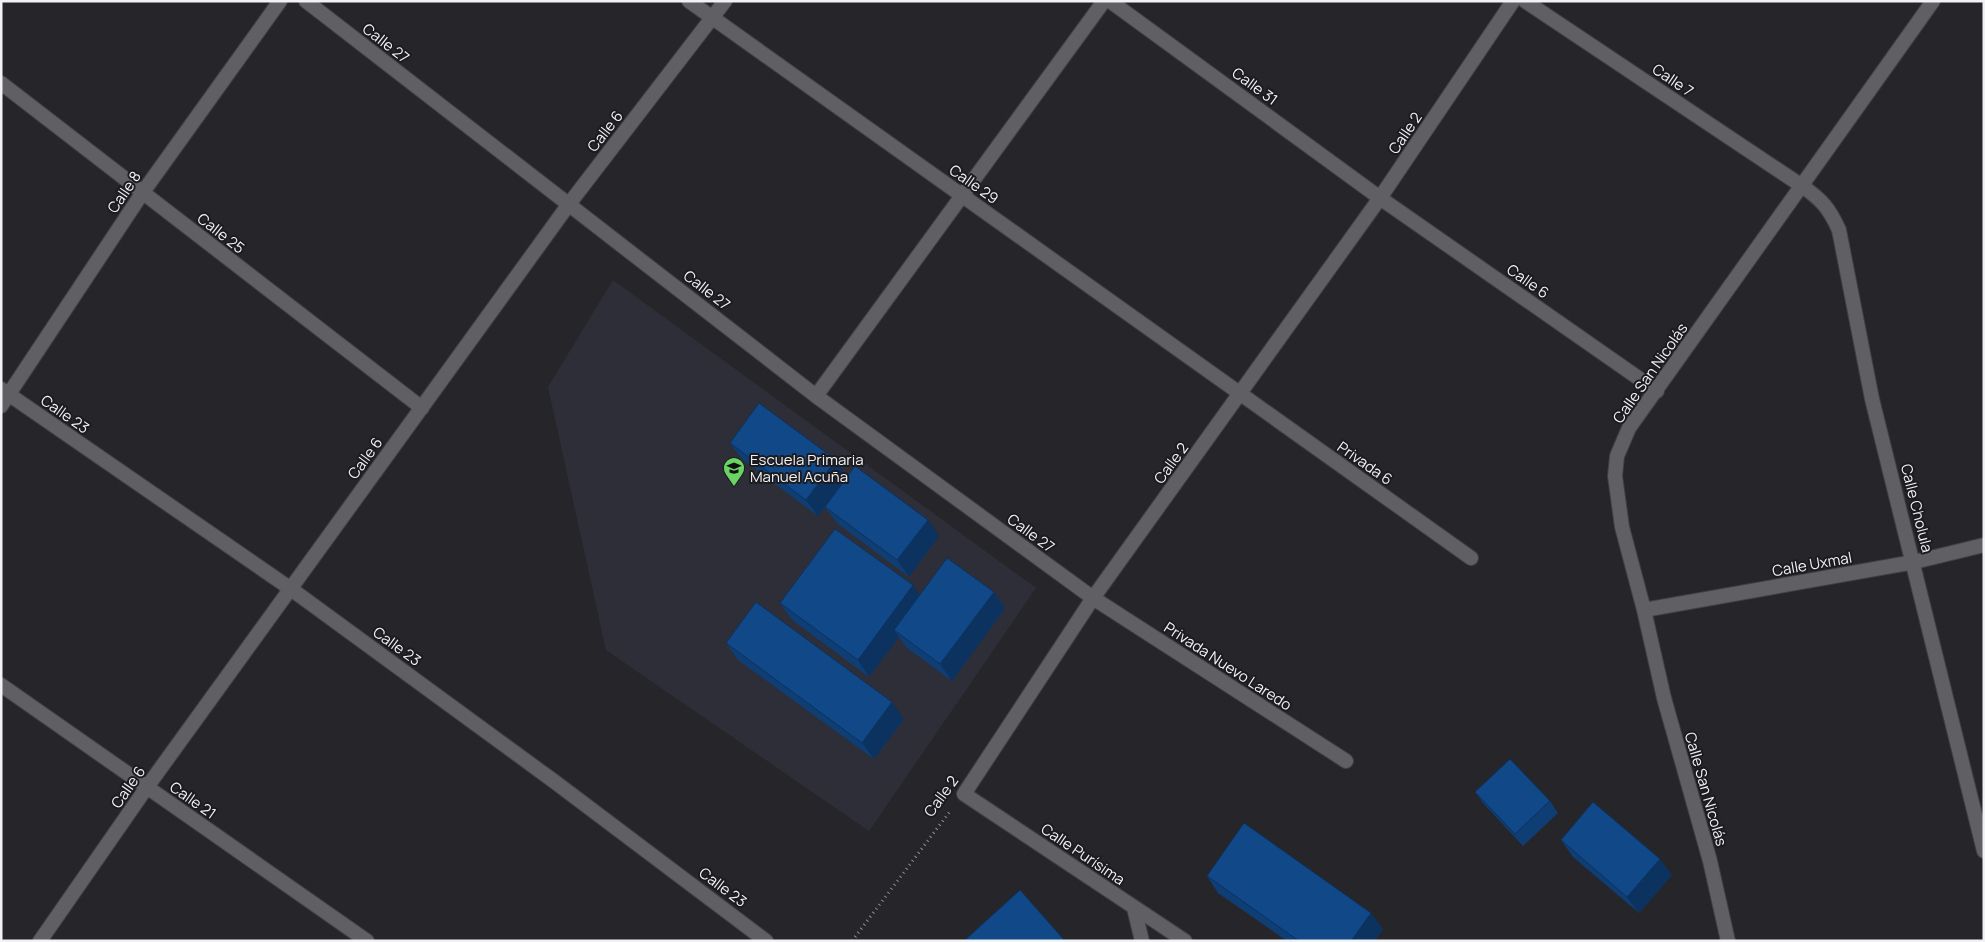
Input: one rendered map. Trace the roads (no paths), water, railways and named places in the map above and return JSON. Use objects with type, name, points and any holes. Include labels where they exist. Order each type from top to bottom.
[{"type":"street","name":"Calle 8","points":[[4,396],[143,192],[280,1]]},
{"type":"street","name":"Calle 27","points":[[306,1],[816,396],[1093,598]]},
{"type":"street","name":"Calle 29","points":[[688,1],[1240,394]]},
{"type":"street","name":"Calle 6","points":[[40,941],[147,788],[570,204],[724,1]]},
{"type":"street","points":[[816,396],[1104,1]]},
{"type":"street","name":"Calle 31","points":[[1110,1],[1380,198]]},
{"type":"street","name":"Calle 2","points":[[964,794],[1093,598],[1380,198],[1513,1]]},
{"type":"street","name":"Calle 7","points":[[1525,1],[1802,186]]},
{"type":"street","name":"Calle San Nicolás","points":[[1728,941],[1710,861],[1664,698],[1644,610],[1622,527],[1615,476],[1617,456],[1629,428],[1933,1]]},
{"type":"street","name":"Calle 25","points":[[1,83],[422,408]]},
{"type":"street","name":"Calle Cholula","points":[[1802,186],[1824,202],[1839,230],[1872,399],[1914,562],[1984,851]]},
{"type":"street","name":"Calle 6","points":[[1380,198],[1657,391]]},
{"type":"street","name":"Privada 6","points":[[1240,394],[1470,558]]},
{"type":"street","name":"Calle 23","points":[[4,396],[291,589],[555,782],[766,941]]},
{"type":"street","name":"Calle Uxmal","points":[[1644,610],[1914,562],[1984,545]]},
{"type":"street","name":"Privada Nuevo Laredo","points":[[1093,598],[1346,761]]},
{"type":"street","name":"Calle 21","points":[[1,685],[367,941]]},
{"type":"street","name":"Calle Purísima","points":[[964,794],[1184,941]]},
{"type":"street","points":[[1134,908],[1142,941]]},
{"type":"place","name":"Escuela Primaria Manuel Acuña","points":[[734,487]]}]
